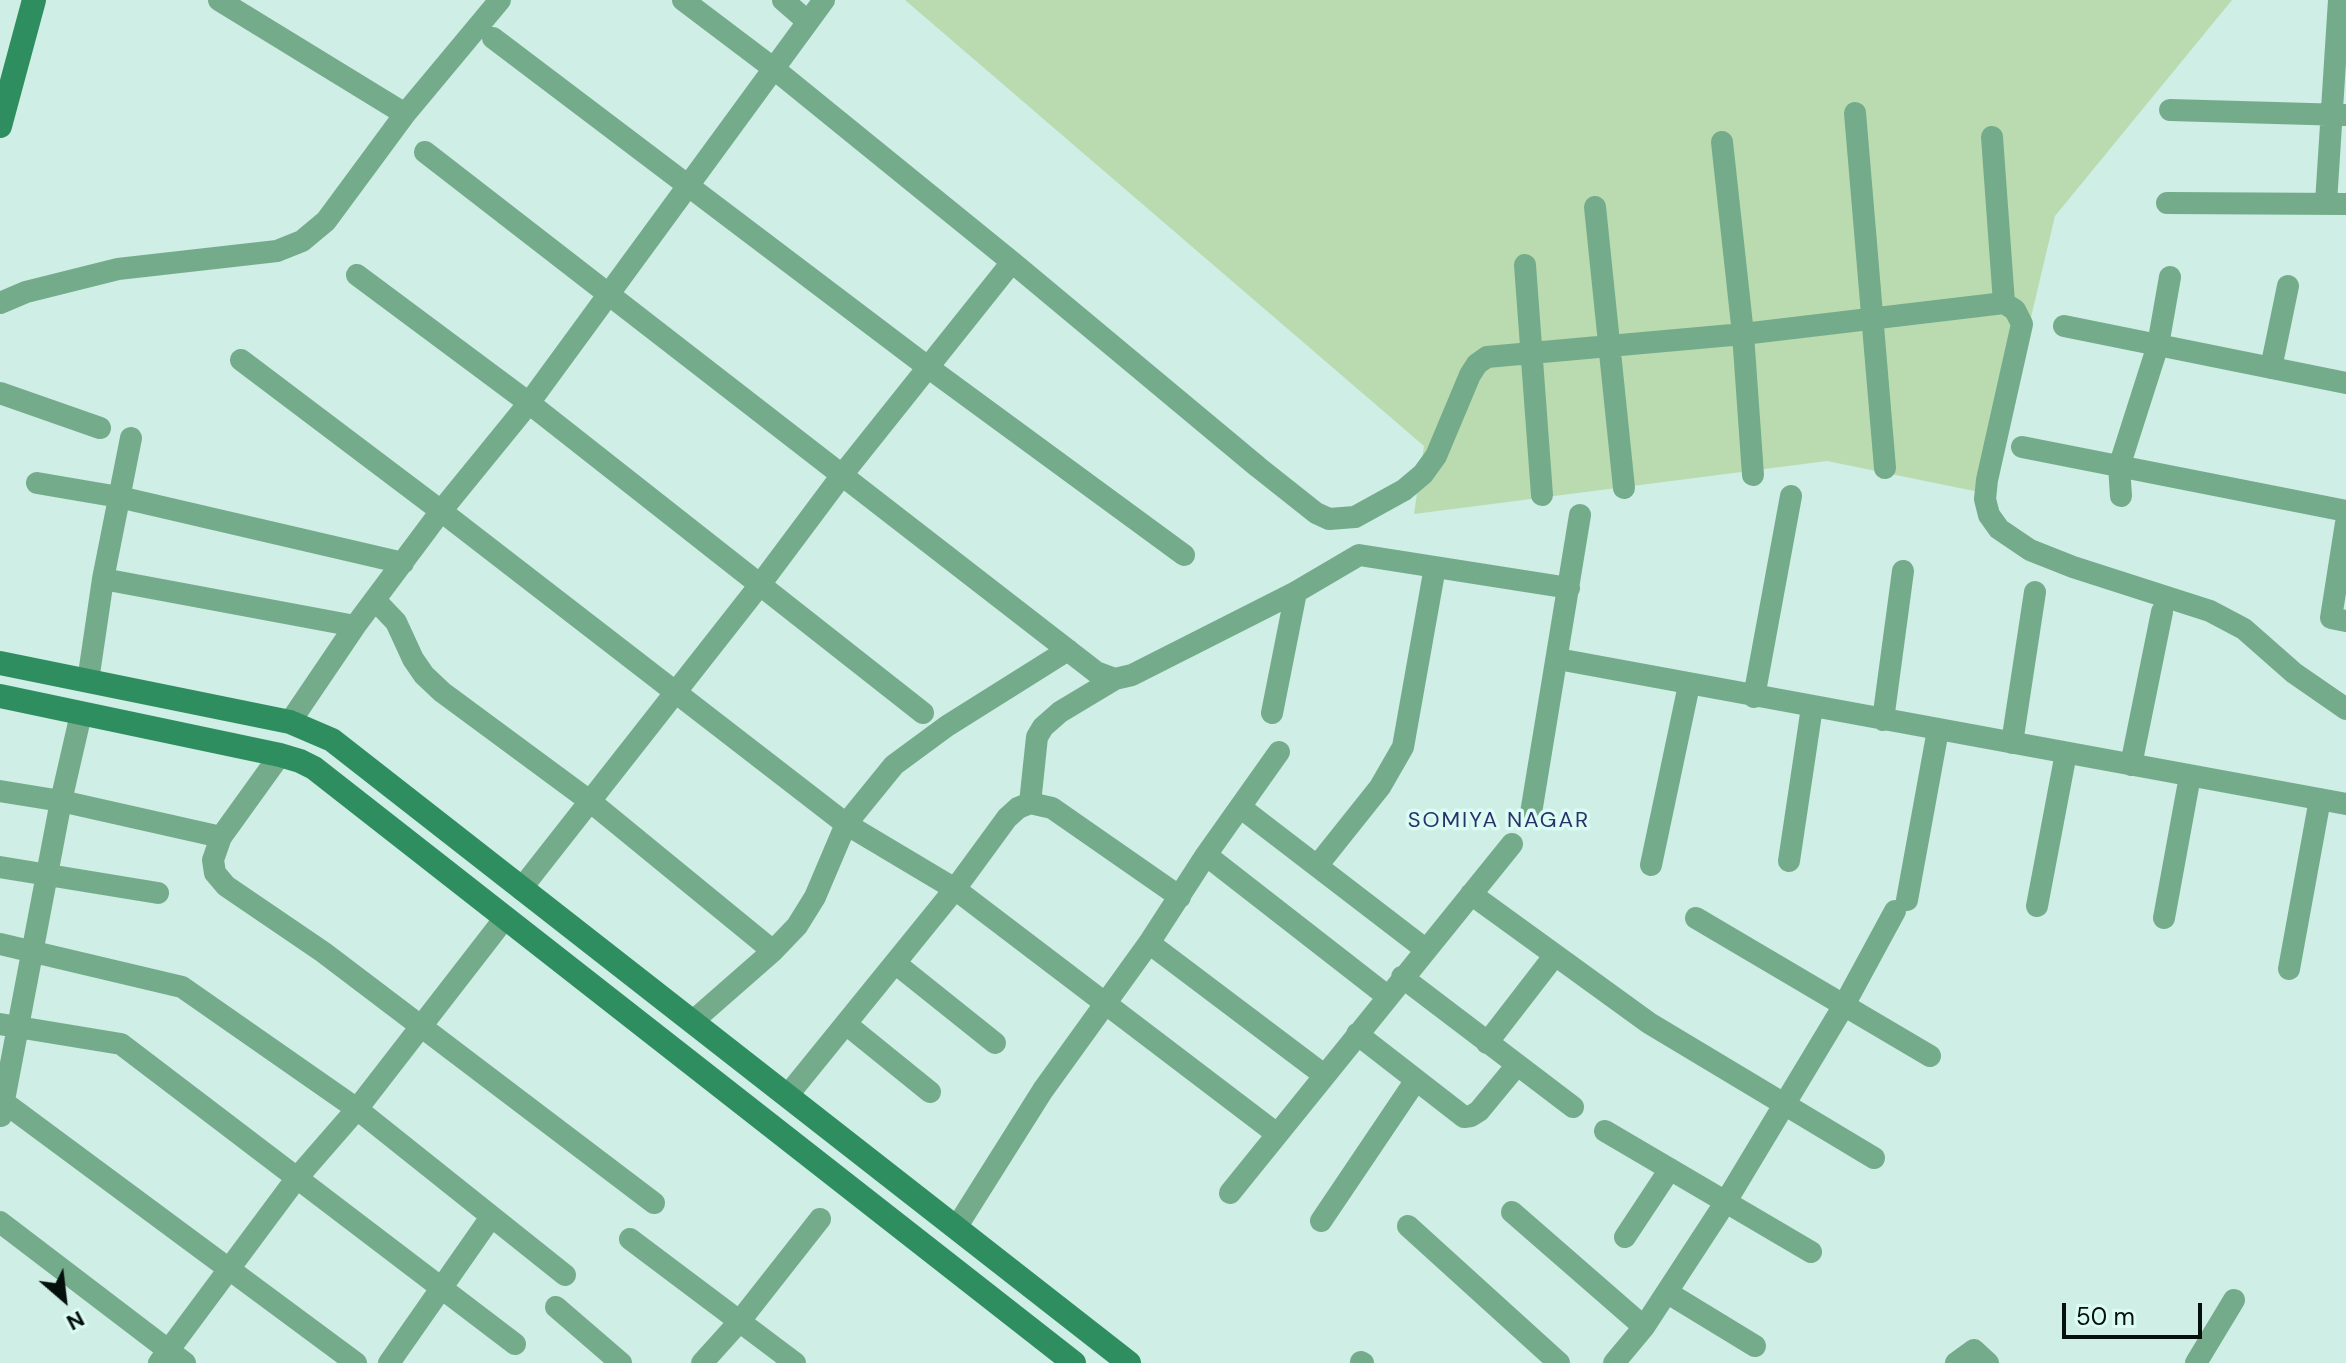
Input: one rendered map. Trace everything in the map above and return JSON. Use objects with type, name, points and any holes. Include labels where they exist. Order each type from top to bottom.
[{"type":"main road","points":[[0,126],[34,0]]},
{"type":"main road","points":[[0,663],[290,722],[332,740],[1129,1363]]},
{"type":"main road","points":[[0,696],[280,755],[314,768],[1074,1363]]},
{"type":"street","points":[[219,0],[405,114]]},
{"type":"street","points":[[0,303],[26,292],[118,269],[264,253],[302,241],[326,221],[405,114],[500,0]]},
{"type":"street","points":[[683,0],[773,68],[1012,262],[1258,467],[1316,513],[1329,519],[1355,517],[1404,490],[1423,474],[1436,456],[1477,364],[1487,357],[1743,334],[2004,303],[2015,310],[2022,324],[1987,480],[1985,499],[1989,515],[1999,529],[2030,550],[2073,567],[2210,611],[2244,629],[2294,673],[2346,709]]},
{"type":"street","points":[[783,0],[807,21]]},
{"type":"street","points":[[290,722],[355,626],[441,511],[529,403],[824,0]]},
{"type":"street","points":[[2167,203],[2336,204],[2339,0]]},
{"type":"street","points":[[493,38],[929,368],[1184,555]]},
{"type":"street","points":[[2170,110],[2339,115]]},
{"type":"street","points":[[1855,113],[1885,468]]},
{"type":"street","points":[[1992,137],[2004,303]]},
{"type":"street","points":[[1722,142],[1743,334],[1753,475]]},
{"type":"street","points":[[425,152],[1096,672],[1115,679]]},
{"type":"street","points":[[1595,207],[1624,488]]},
{"type":"street","points":[[521,889],[677,692],[842,475],[1012,262]]},
{"type":"street","points":[[1525,265],[1542,495]]},
{"type":"street","points":[[357,275],[529,403],[923,713]]},
{"type":"street","points":[[2121,496],[2119,467],[2158,345],[2170,277]]},
{"type":"street","points":[[2271,368],[2288,286]]},
{"type":"street","points":[[2064,326],[2346,383]]},
{"type":"street","points":[[241,360],[846,824],[955,889],[1277,1134]]},
{"type":"street","points":[[0,393],[100,428]]},
{"type":"street","points":[[88,681],[103,579],[131,438]]},
{"type":"street","points":[[2022,447],[2346,511]]},
{"type":"street","points":[[37,483],[119,497],[403,563]]},
{"type":"street","points":[[1754,697],[1791,496]]},
{"type":"street","points":[[1531,813],[1580,515]]},
{"type":"street","points":[[2346,523],[2331,618],[2346,621]]},
{"type":"street","points":[[1030,803],[1037,737],[1060,712],[1115,679],[1132,675],[1296,592],[1359,555],[1569,588]]},
{"type":"street","points":[[1317,866],[1380,787],[1403,747],[1435,567]]},
{"type":"street","points":[[1883,720],[1903,571]]},
{"type":"street","points":[[103,579],[355,626]]},
{"type":"street","points":[[1272,713],[1296,592]]},
{"type":"street","points":[[2012,743],[2035,592]]},
{"type":"street","points":[[375,600],[396,622],[424,675],[442,692],[591,802],[773,951]]},
{"type":"street","points":[[2131,765],[2162,612]]},
{"type":"street","points":[[692,1022],[797,926],[815,897],[846,824],[894,765],[947,726],[1068,650]]},
{"type":"street","points":[[1558,659],[2346,804]]},
{"type":"street","points":[[1651,865],[1689,685]]},
{"type":"street","points":[[1789,861],[1812,707]]},
{"type":"street","points":[[81,714],[32,950],[9,1025],[2,1108],[356,1363]]},
{"type":"street","points":[[1614,1363],[1668,1293],[1725,1203],[1901,906],[1938,730]]},
{"type":"street","points":[[956,1228],[1043,1090],[1149,943],[1279,752]]},
{"type":"street","points":[[2037,906],[2066,753]]},
{"type":"street","points":[[280,755],[221,837],[213,860],[215,873],[226,886],[323,952],[654,1203]]},
{"type":"street","points":[[2164,918],[2190,776]]},
{"type":"street","points":[[0,791],[61,801],[221,837]]},
{"type":"street","points":[[2289,969],[2320,799]]},
{"type":"street","points":[[787,1096],[1018,808],[1030,803],[1052,808],[1180,897]]},
{"type":"street","points":[[1240,807],[1425,949]]},
{"type":"street","points":[[1230,1193],[1512,844]]},
{"type":"street","points":[[1206,855],[1387,996]]},
{"type":"street","points":[[0,867],[158,893]]},
{"type":"street","points":[[1471,894],[1649,1023],[1874,1158]]},
{"type":"street","points":[[0,1222],[171,1358],[228,1268],[296,1179],[357,1109],[505,918]]},
{"type":"street","points":[[1696,918],[1930,1056]]},
{"type":"street","points":[[1149,943],[1324,1075]]},
{"type":"street","points":[[0,944],[182,987],[357,1109],[565,1275]]},
{"type":"street","points":[[1487,1043],[1555,955]]},
{"type":"street","points":[[895,963],[995,1043]]},
{"type":"street","points":[[1402,977],[1573,1107]]},
{"type":"street","points":[[846,1024],[930,1092]]},
{"type":"street","points":[[9,1025],[121,1044],[515,1344]]},
{"type":"street","points":[[1357,1034],[1464,1117],[1479,1111],[1517,1065]]},
{"type":"street","points":[[1321,1221],[1416,1080]]},
{"type":"street","points":[[1605,1131],[1811,1252]]},
{"type":"street","points":[[1625,1237],[1670,1169]]},
{"type":"street","points":[[1512,1212],[1644,1327]]},
{"type":"street","points":[[389,1363],[491,1217]]},
{"type":"street","points":[[702,1363],[739,1322],[820,1219]]},
{"type":"street","points":[[1408,1226],[1559,1363]]},
{"type":"street","points":[[630,1239],[795,1363]]},
{"type":"street","points":[[1668,1293],[1755,1346]]},
{"type":"street","points":[[2196,1363],[2234,1300]]},
{"type":"street","points":[[556,1307],[621,1363]]},
{"type":"street","points":[[1956,1363],[1974,1350],[1988,1363]]},
{"type":"green space","points":[[905,0],[2232,0],[2055,216],[1989,494],[1827,461],[1414,514],[1424,446]]},
{"type":"district","name":"SOMIYA NAGAR","points":[[1499,821]]}]
